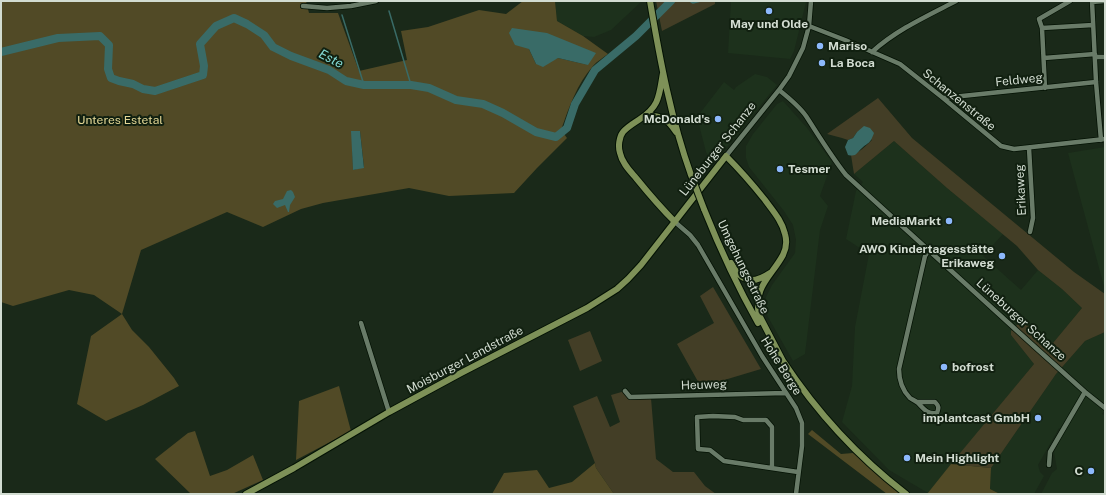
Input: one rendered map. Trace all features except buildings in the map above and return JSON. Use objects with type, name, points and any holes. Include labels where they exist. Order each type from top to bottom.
[{"type":"main road","name":"Umgehungsstraße","points":[[650,1],[663,73],[678,135],[691,175],[713,233],[746,302],[761,328],[804,392],[859,453],[888,480],[906,494]]},
{"type":"main road","points":[[663,73],[656,104],[646,115],[622,133],[619,142],[619,153],[626,166],[675,222]]},
{"type":"main road","points":[[646,115],[659,116],[666,120],[678,135]]},
{"type":"main road","points":[[726,156],[759,193],[783,226],[786,237],[784,254],[759,292],[757,307],[759,315],[784,363]]},
{"type":"main road","name":"Lüneburger Schanze","points":[[675,222],[726,156]]},
{"type":"main road","name":"Moisburger Landstraße","points":[[246,494],[294,468],[389,412],[607,296],[628,279],[675,222]]},
{"type":"main road","points":[[713,233],[733,267],[742,277],[749,280],[758,280],[771,272]]},
{"type":"street","points":[[303,6],[326,8],[351,6],[376,1]]},
{"type":"street","name":"Lüneburger Schanze","points":[[726,156],[789,76],[803,48],[809,26],[811,1]]},
{"type":"street","points":[[872,52],[881,44],[909,26],[956,1]]},
{"type":"street","points":[[1045,88],[1042,28],[1040,18],[1070,1]]},
{"type":"street","points":[[1103,140],[1096,82],[1092,1],[1104,1]]},
{"type":"street","points":[[1042,28],[1093,25]]},
{"type":"street","name":"Schanzenstraße","points":[[809,26],[900,64],[1001,146],[1014,149],[1103,140]]},
{"type":"street","points":[[1044,58],[1105,56]]},
{"type":"street","name":"Feldweg","points":[[943,98],[1096,82]]},
{"type":"street","name":"Lüneburger Schanze","points":[[779,90],[806,116],[846,175],[1085,392],[1105,408]]},
{"type":"street","name":"Erikaweg","points":[[1029,148],[1033,218],[1030,232]]},
{"type":"street","name":"Hohe Berge","points":[[675,222],[690,234],[698,246],[762,356],[796,408],[802,423],[802,446],[796,494]]},
{"type":"street","points":[[917,402],[912,399],[903,389],[899,376],[899,369],[925,256],[929,250]]},
{"type":"street","points":[[361,324],[389,412]]},
{"type":"street","name":"Heuweg","points":[[625,391],[630,397],[785,393]]},
{"type":"street","points":[[1049,465],[1050,452],[1085,392]]},
{"type":"street","points":[[772,468],[772,428],[766,420],[742,420],[735,417],[713,416],[697,418],[698,449],[710,450],[724,461],[798,472]]},
{"type":"shaded area","points":[[555,1],[641,2],[611,30],[594,37],[583,36],[557,21]]},
{"type":"shaded area","points":[[656,1],[715,1],[715,4],[662,31]]},
{"type":"shaded area","points":[[731,1],[806,2],[794,51],[790,59],[728,53]]},
{"type":"shaded area","points":[[755,74],[767,77],[777,85],[713,164],[706,152],[697,117],[724,82],[734,90]]},
{"type":"shaded area","points":[[878,98],[912,138],[1074,272],[1105,294],[1105,332],[1085,341],[1056,374],[991,468],[951,464],[1034,364],[1011,335],[1011,331],[1019,323],[1024,323],[1053,343],[1082,308],[1062,289],[1038,270],[1017,246],[947,188],[894,141],[854,174],[851,155],[860,151],[872,140],[857,132],[853,138],[848,140],[827,134]]},
{"type":"shaded area","points":[[783,101],[807,128],[832,162],[820,196],[828,206],[820,230],[805,354],[793,361],[768,317],[764,303],[772,285],[795,253],[796,240],[793,225],[784,211],[749,167],[746,158],[746,146],[753,134],[777,104]]},
{"type":"shaded area","points":[[894,141],[947,188],[1003,234],[983,256],[1021,290],[1038,270],[1062,289],[1082,308],[1053,343],[1024,323],[1011,335],[1034,364],[928,493],[889,470],[842,422],[852,386],[855,327],[869,254],[846,239],[856,191],[863,182],[854,174]]},
{"type":"shaded area","points":[[1105,147],[1105,290],[1068,153]]},
{"type":"shaded area","points":[[713,287],[761,369],[701,387],[677,344],[714,323],[700,296]]},
{"type":"shaded area","points":[[590,331],[602,361],[580,371],[568,340]]},
{"type":"shaded area","points":[[1105,332],[1105,410],[1102,414],[1105,415],[1105,494],[1041,494],[1052,473],[1057,469],[1054,452],[1064,431],[1059,428],[1038,465],[1040,472],[1044,476],[1034,494],[1000,494],[990,489],[991,468],[1056,374],[1085,341]]},
{"type":"shaded area","points":[[625,391],[631,397],[651,398],[656,459],[673,472],[694,472],[705,486],[716,494],[614,494],[596,468],[573,406],[597,396],[610,427],[620,422],[611,395]]},
{"type":"green space","name":"Unteres Estetal","points":[[1,1],[306,1],[309,13],[338,13],[359,71],[407,60],[401,31],[428,27],[479,10],[506,14],[523,1],[555,1],[557,21],[583,36],[608,54],[596,63],[587,73],[574,96],[561,130],[567,138],[514,193],[449,196],[409,188],[323,203],[301,209],[263,227],[227,212],[141,250],[122,314],[94,295],[69,290],[13,306],[1,302]],"holes":[[[529,49],[588,65],[558,58],[536,64]],[[352,131],[360,131],[364,167],[353,170]]]},
{"type":"green space","points":[[122,314],[132,330],[149,347],[179,386],[143,405],[106,421],[77,404],[91,336]]},
{"type":"green space","points":[[339,386],[351,431],[296,460],[299,401]]},
{"type":"green space","points":[[812,430],[841,454],[853,453],[902,494],[887,494],[808,434]]},
{"type":"green space","points":[[195,431],[210,476],[227,470],[253,455],[263,480],[232,494],[191,494],[155,459],[188,433]]},
{"type":"green space","points":[[595,463],[596,468],[614,494],[492,494],[504,473],[537,470],[549,488],[572,482]]},
{"type":"green space","points":[[951,464],[991,468],[990,489],[1000,494],[927,494]]},
{"type":"water","points":[[512,28],[547,33],[596,53],[588,65],[558,58],[543,67],[536,64],[529,49],[515,45],[509,33]]},
{"type":"water","points":[[864,126],[870,128],[874,133],[871,139],[856,154],[848,155],[845,147],[848,140],[853,138]]},
{"type":"water","points":[[351,131],[360,131],[364,168],[353,170]]},
{"type":"water","points":[[291,190],[295,197],[290,205],[289,212],[285,205],[277,208],[273,204],[275,201],[283,199],[287,191]]},
{"type":"waterway","name":"Este","points":[[1,52],[58,38],[100,36],[109,45],[108,69],[111,78],[133,84],[143,89],[155,91],[203,75],[204,66],[200,44],[216,26],[234,18],[264,35],[273,47],[291,56],[329,70],[346,81],[364,85],[411,85],[429,88],[456,100],[483,104],[503,113],[536,132],[556,137],[567,128],[575,104],[595,70],[636,36],[671,1]]},
{"type":"waterway","points":[[691,2],[701,1]]},
{"type":"waterway","points":[[389,11],[411,85]]},
{"type":"waterway","points":[[342,15],[364,85]]},
{"type":"place","name":"May und Olde","points":[[769,11]]},
{"type":"place","name":"Mariso","points":[[820,46]]},
{"type":"place","name":"La Boca","points":[[822,63]]},
{"type":"place","name":"McDonald's","points":[[718,119]]},
{"type":"place","name":"Tesmer","points":[[780,169]]},
{"type":"place","name":"MediaMarkt","points":[[949,221]]},
{"type":"place","name":"AWO Kindertagesstätte Erikaweg","points":[[1002,256]]},
{"type":"place","name":"bofrost","points":[[944,367]]},
{"type":"place","name":"implantcast GmbH","points":[[1038,418]]},
{"type":"place","name":"Mein Highlight","points":[[907,458]]},
{"type":"place","name":"C","points":[[1091,471]]}]
